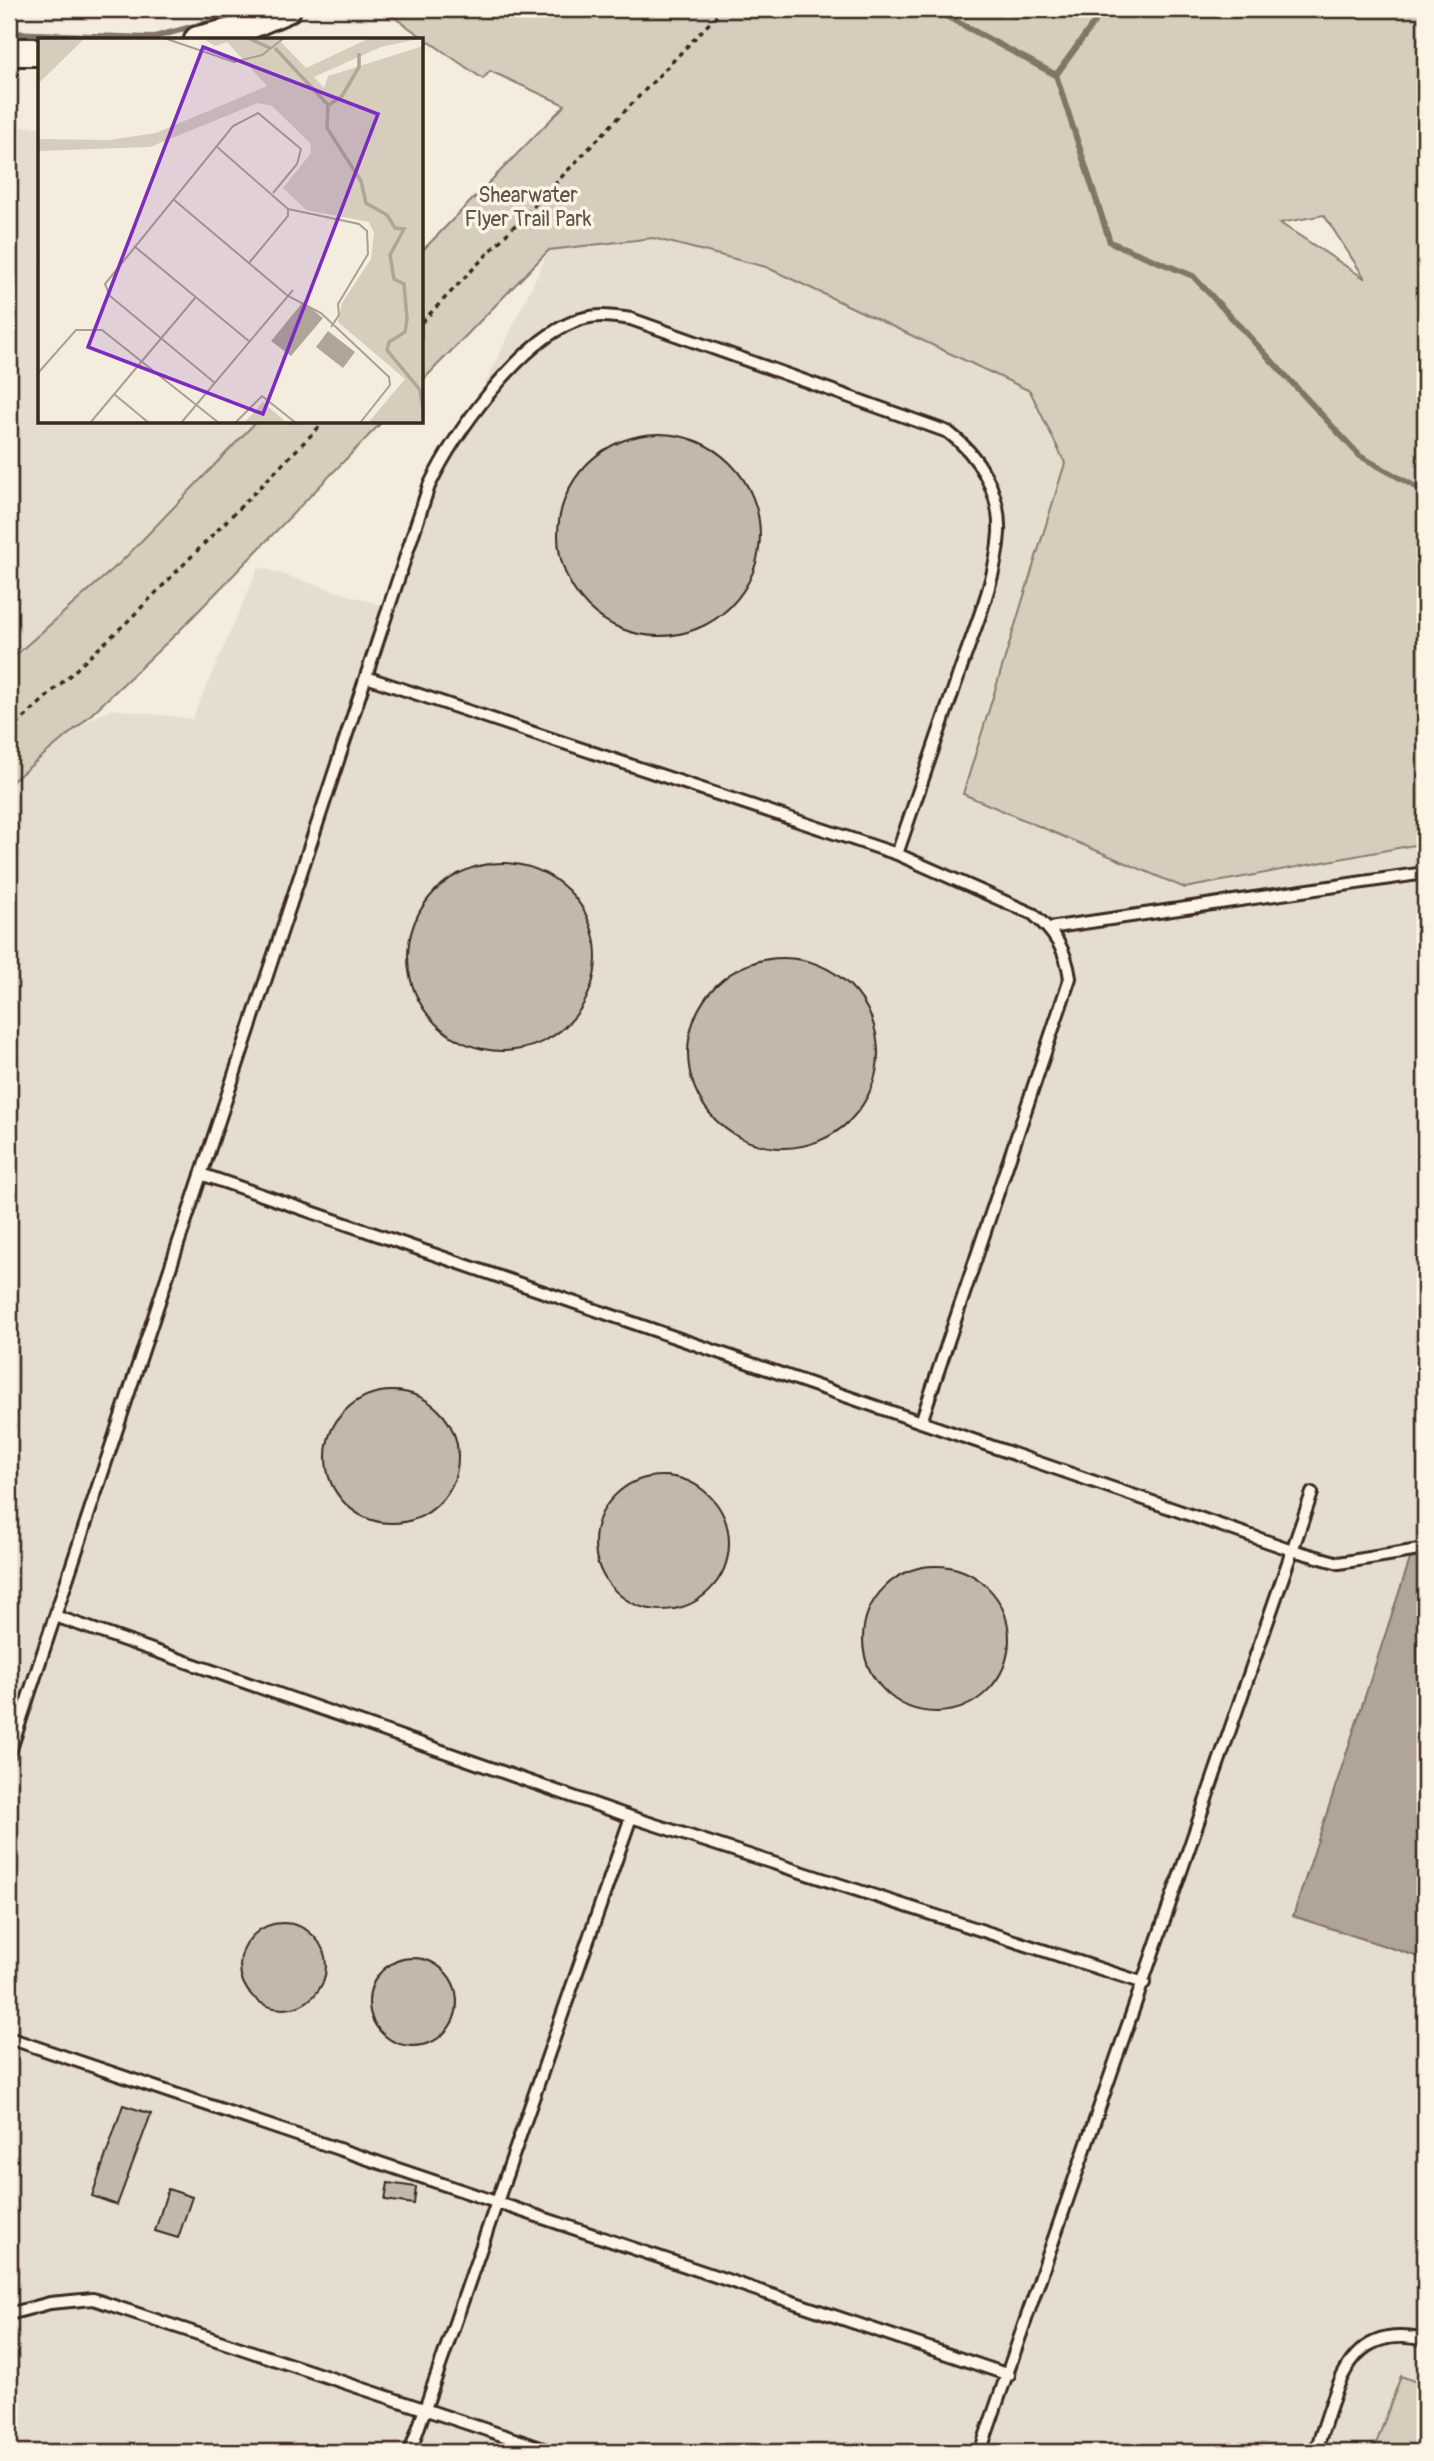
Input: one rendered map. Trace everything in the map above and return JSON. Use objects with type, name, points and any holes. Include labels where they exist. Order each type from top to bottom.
[{"type":"street","points":[[206,38],[236,31],[287,9]]},
{"type":"street","points":[[9,52],[38,52]]},
{"type":"lane","points":[[9,1755],[429,486],[462,426],[534,347],[572,322],[600,314],[631,319],[948,432],[969,448],[980,463],[992,494],[999,531],[992,579],[897,854]]},
{"type":"lane","points":[[366,677],[897,854],[1033,914],[1049,928],[1066,953],[1070,978],[921,1422]]},
{"type":"lane","points":[[1049,928],[1425,873]]},
{"type":"lane","points":[[201,1174],[1292,1550],[1339,1563],[1425,1549]]},
{"type":"lane","points":[[980,2452],[1009,2375],[1312,1493]]},
{"type":"lane","points":[[55,1616],[631,1817],[1144,1983]]},
{"type":"lane","points":[[410,2452],[631,1817]]},
{"type":"lane","points":[[9,2038],[1009,2375]]},
{"type":"lane","points":[[9,2314],[50,2303],[93,2299],[553,2452]]},
{"type":"lane","points":[[1315,2452],[1356,2351],[1378,2337],[1401,2334],[1425,2340]]},
{"type":"path","points":[[424,320],[723,9]]},
{"type":"path","points":[[9,732],[117,632],[322,424]]},
{"type":"shaded area","points":[[9,127],[38,127],[38,424],[254,424],[122,561],[9,661]]},
{"type":"shaded area","points":[[653,237],[766,267],[1030,391],[1065,463],[963,794],[1185,888],[1425,843],[1425,2385],[1401,2376],[1373,2452],[9,2452],[9,784],[81,724],[113,709],[192,719],[259,567],[380,605],[549,250]]},
{"type":"shaded area","points":[[1413,1550],[1425,1553],[1425,1959],[1293,1916]]},
{"type":"green space","name":"Shearwater Flyer Trail Park","points":[[382,9],[1425,9],[1425,843],[1185,888],[963,794],[1065,463],[1030,391],[766,267],[653,238],[549,250],[424,379],[424,249],[565,105],[490,71],[483,79]],"holes":[[[1324,215],[1364,278],[1280,223]]]},
{"type":"green space","points":[[254,424],[380,424],[177,633],[81,724],[9,784],[9,661],[122,561]]},
{"type":"green space","points":[[1401,2376],[1425,2385],[1425,2452],[1373,2452]]},
{"type":"building","points":[[659,434],[698,442],[715,451],[730,464],[743,479],[752,496],[760,535],[752,574],[743,591],[730,606],[715,619],[698,628],[659,636],[620,628],[603,619],[588,606],[575,591],[566,574],[558,535],[566,496],[575,479],[588,464],[603,451],[620,442]]},
{"type":"building","points":[[502,863],[538,870],[568,891],[589,921],[596,957],[589,993],[568,1023],[538,1044],[502,1051],[466,1044],[436,1023],[415,993],[408,957],[415,921],[436,891],[466,870]]},
{"type":"building","points":[[783,958],[819,965],[850,986],[871,1017],[878,1053],[871,1089],[850,1120],[819,1141],[783,1148],[747,1141],[716,1120],[695,1089],[688,1053],[695,1017],[716,986],[747,965]]},
{"type":"building","points":[[392,1391],[417,1396],[439,1410],[453,1432],[458,1457],[453,1482],[439,1504],[417,1518],[392,1523],[367,1518],[345,1504],[331,1482],[326,1457],[331,1432],[345,1410],[367,1396]]},
{"type":"building","points":[[662,1476],[688,1481],[710,1495],[724,1517],[729,1543],[724,1569],[710,1591],[688,1605],[662,1610],[636,1605],[614,1591],[600,1569],[595,1543],[600,1517],[614,1495],[636,1481]]},
{"type":"building","points":[[936,1566],[964,1572],[987,1588],[1003,1611],[1009,1639],[1003,1667],[987,1690],[964,1706],[936,1712],[908,1706],[885,1690],[869,1667],[863,1639],[869,1611],[885,1588],[908,1572]]},
{"type":"building","points":[[275,1923],[291,1923],[314,1935],[323,1949],[326,1966],[323,1983],[314,1997],[291,2009],[275,2009],[259,2002],[247,1990],[240,1974],[240,1958],[247,1942],[259,1930]]},
{"type":"building","points":[[413,1958],[430,1962],[444,1971],[453,1985],[457,2002],[453,2019],[444,2033],[430,2042],[413,2046],[396,2042],[382,2033],[373,2019],[369,2002],[373,1985],[382,1971],[396,1962]]},
{"type":"building","points":[[123,2105],[151,2114],[117,2205],[92,2196]]},
{"type":"building","points":[[388,2183],[416,2187],[414,2204],[385,2200]]},
{"type":"building","points":[[168,2189],[192,2197],[178,2238],[155,2231]]},
{"type":"waterway","points":[[9,33],[151,38],[257,9]]},
{"type":"waterway","points":[[933,9],[1056,75],[1110,242],[1193,276],[1360,456],[1425,492]]},
{"type":"waterway","points":[[1056,75],[1104,9]]}]
